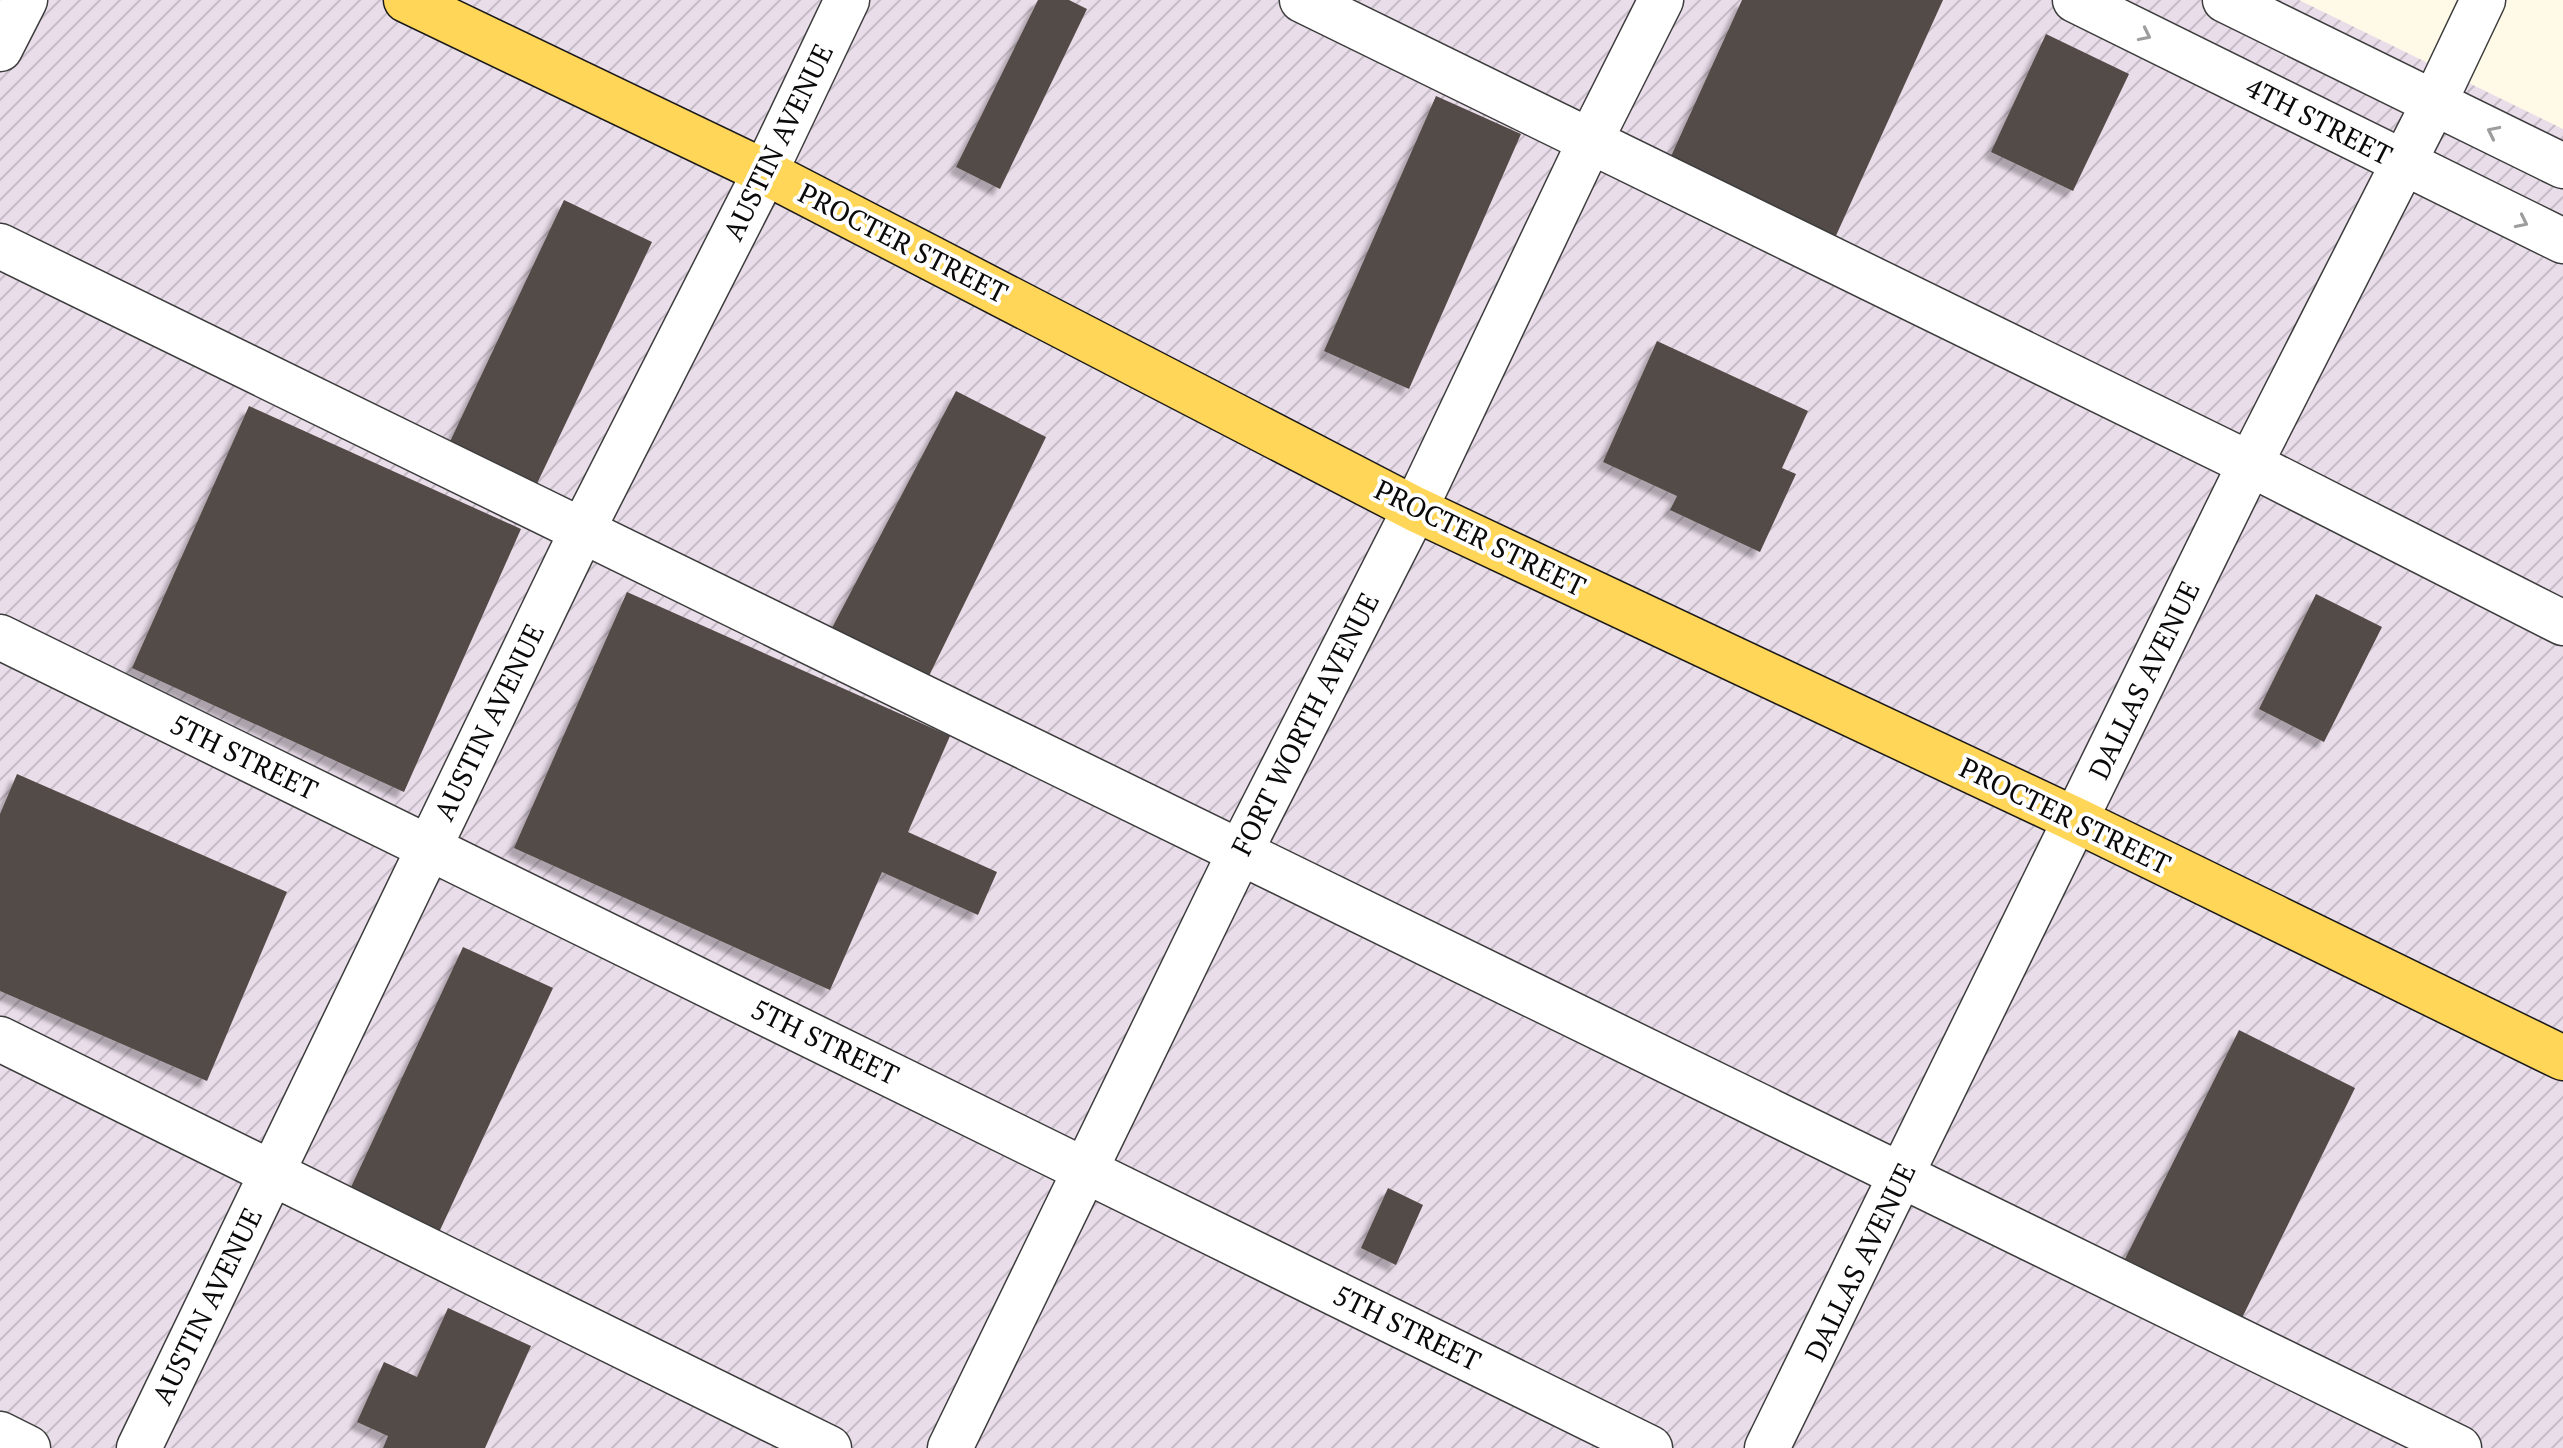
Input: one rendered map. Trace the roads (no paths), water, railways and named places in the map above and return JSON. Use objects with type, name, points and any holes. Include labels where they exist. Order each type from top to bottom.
[{"type":"main road","name":"PROCTER STREET","points":[[406,0],[765,172],[1415,509],[2076,820],[2563,1058]]},
{"type":"street","points":[[0,49],[25,0]]},
{"type":"street","name":"AUSTIN AVENUE","points":[[139,1448],[582,531],[765,172],[847,0]]},
{"type":"street","points":[[1302,0],[2250,464],[2563,623]]},
{"type":"street","name":"FORT WORTH AVENUE","points":[[950,1448],[1240,852],[1415,509],[1590,141],[1661,0]]},
{"type":"street","name":"4TH STREET","points":[[2075,0],[2563,241]]},
{"type":"street","points":[[2225,0],[2563,166]]},
{"type":"street","name":"DALLAS AVENUE","points":[[1767,1448],[2250,464],[2434,103],[2483,0]]},
{"type":"street","points":[[0,246],[2459,1448]]},
{"type":"street","name":"5TH STREET","points":[[0,637],[1650,1448]]},
{"type":"street","points":[[0,1039],[829,1448]]},
{"type":"street","points":[[0,1434],[28,1448]]}]
